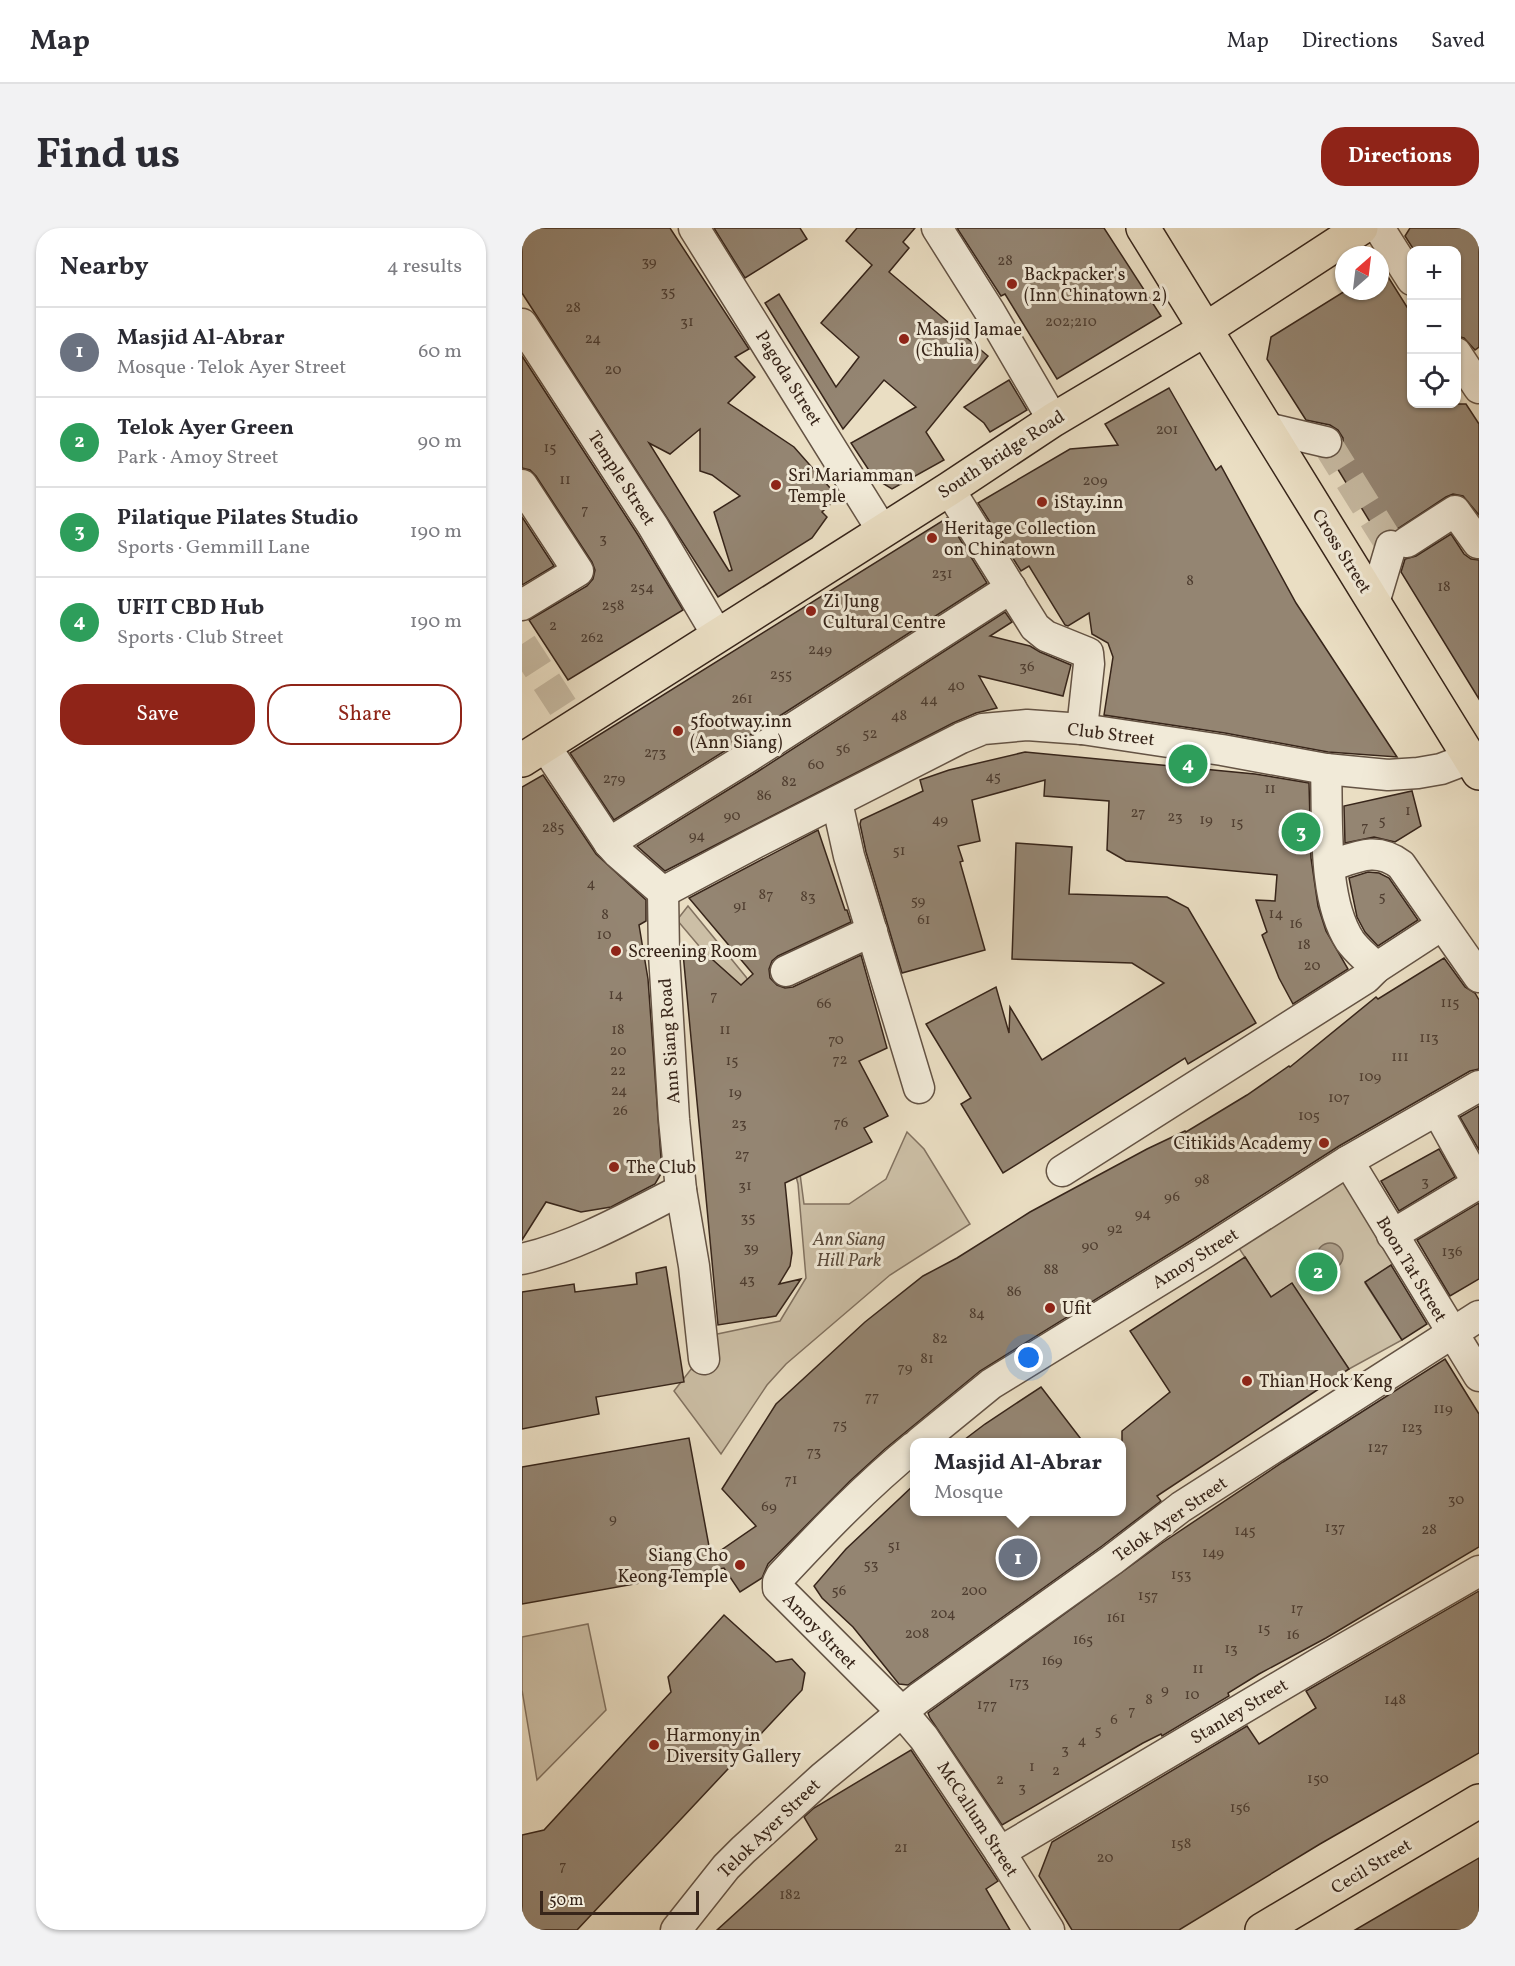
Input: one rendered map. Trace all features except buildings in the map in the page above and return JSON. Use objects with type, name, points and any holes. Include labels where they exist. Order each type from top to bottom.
[{"type":"main road","name":"Cross Street","points":[[1143,228],[1475,766]]},
{"type":"main road","name":"South Bridge Road","points":[[534,753],[949,489],[1053,420],[1206,329],[1361,228]]},
{"type":"main road","name":"Cecil Street","points":[[1262,1930],[1479,1801]]},
{"type":"street","name":"Pagoda Street","points":[[694,228],[882,530]]},
{"type":"street","points":[[937,228],[990,312],[1053,420]]},
{"type":"street","points":[[1379,228],[1407,272]]},
{"type":"street","name":"Temple Street","points":[[524,332],[653,526],[718,636]]},
{"type":"street","points":[[1267,428],[1326,442]]},
{"type":"street","points":[[522,485],[578,571],[522,605]]},
{"type":"street","points":[[949,489],[1035,627],[1046,636],[1088,653],[1089,664],[1082,729]]},
{"type":"street","points":[[1374,603],[1399,544],[1455,511],[1479,543]]},
{"type":"street","points":[[609,843],[748,757],[1011,588]]},
{"type":"street","name":"Club Street","points":[[663,892],[960,738],[983,729],[1027,725],[1082,729],[1222,750],[1326,769],[1388,775],[1475,766]]},
{"type":"street","points":[[534,753],[618,853],[663,892]]},
{"type":"street","points":[[1326,769],[1330,866],[1335,908],[1350,941],[1376,968]]},
{"type":"street","points":[[837,802],[849,856],[920,1088]]},
{"type":"street","points":[[1330,866],[1378,853],[1390,857],[1401,865],[1479,977]]},
{"type":"street","name":"Ann Siang Road","points":[[663,892],[669,1036],[681,1190],[694,1266],[704,1359]]},
{"type":"street","points":[[1062,1170],[1366,978],[1376,968],[1442,925]]},
{"type":"street","points":[[786,971],[872,931]]},
{"type":"street","name":"Amoy Street","points":[[926,1438],[991,1384],[1348,1161],[1479,1086]]},
{"type":"street","points":[[1392,1235],[1479,1184],[1437,1110]]},
{"type":"street","name":"Boon Tat Street","points":[[1348,1161],[1479,1376]]},
{"type":"street","points":[[522,1259],[544,1254],[598,1232],[681,1190]]},
{"type":"street","name":"Telok Ayer Street","points":[[676,1930],[726,1867],[823,1777],[872,1737],[896,1706],[1112,1560],[1181,1506],[1479,1316]]},
{"type":"street","name":"Amoy Street","points":[[896,1706],[801,1613],[778,1588],[778,1582],[835,1518],[886,1470],[910,1451]]},
{"type":"street","name":"Stanley Street","points":[[1000,1852],[1301,1674],[1478,1576]]},
{"type":"street","name":"McCallum Street","points":[[896,1706],[924,1738],[1049,1930]]},
{"type":"green space","name":"Ann Siang Hill Park","points":[[688,906],[746,977],[770,1023],[789,1090],[804,1204],[849,1204],[886,1179],[907,1132],[924,1149],[970,1224],[890,1275],[786,1364],[767,1385],[721,1454],[674,1391],[703,1354],[708,1336],[780,1321],[806,1278],[798,1184],[768,1069],[721,972],[677,920]]},
{"type":"green space","points":[[1348,1161],[1397,1261],[1365,1283],[1402,1340],[1349,1369],[1291,1284],[1271,1297],[1231,1236]]},
{"type":"green space","points":[[588,1624],[606,1710],[537,1780],[522,1690],[522,1637]]},
{"type":"shaded area","points":[[1330,1243],[1339,1247],[1343,1256],[1339,1265],[1330,1269],[1321,1265],[1317,1256],[1321,1247]]},
{"type":"tunnel","points":[[1326,442],[1391,546]]},
{"type":"tunnel","points":[[522,644],[576,727]]},
{"type":"place","name":"Backpacker's (Inn Chinatown 2)","points":[[1012,284]]},
{"type":"place","name":"Masjid Jamae (Chulia)","points":[[904,339]]},
{"type":"place","name":"Sri Mariamman Temple","points":[[776,485]]},
{"type":"place","name":"iStay.inn","points":[[1042,502]]},
{"type":"place","name":"Heritage Collection on Chinatown","points":[[932,538]]},
{"type":"place","name":"Zi Jung Cultural Centre","points":[[811,611]]},
{"type":"place","name":"5footway.inn (Ann Siang)","points":[[678,731]]},
{"type":"place","name":"UFIT CBD Hub","points":[[1188,764]]},
{"type":"place","name":"Pilatique Pilates Studio","points":[[1301,832]]},
{"type":"place","name":"Screening Room","points":[[616,951]]},
{"type":"place","name":"Citikids Academy","points":[[1324,1143]]},
{"type":"place","name":"The Club","points":[[614,1167]]},
{"type":"place","name":"Telok Ayer Green","points":[[1318,1272]]},
{"type":"place","name":"Ufit","points":[[1050,1308]]},
{"type":"place","name":"Thian Hock Keng","points":[[1247,1381]]},
{"type":"place","name":"Masjid Al-Abrar","points":[[1018,1558]]},
{"type":"place","name":"Siang Cho Keong Temple","points":[[740,1565]]},
{"type":"place","name":"Harmony in Diversity Gallery","points":[[654,1745]]}]
